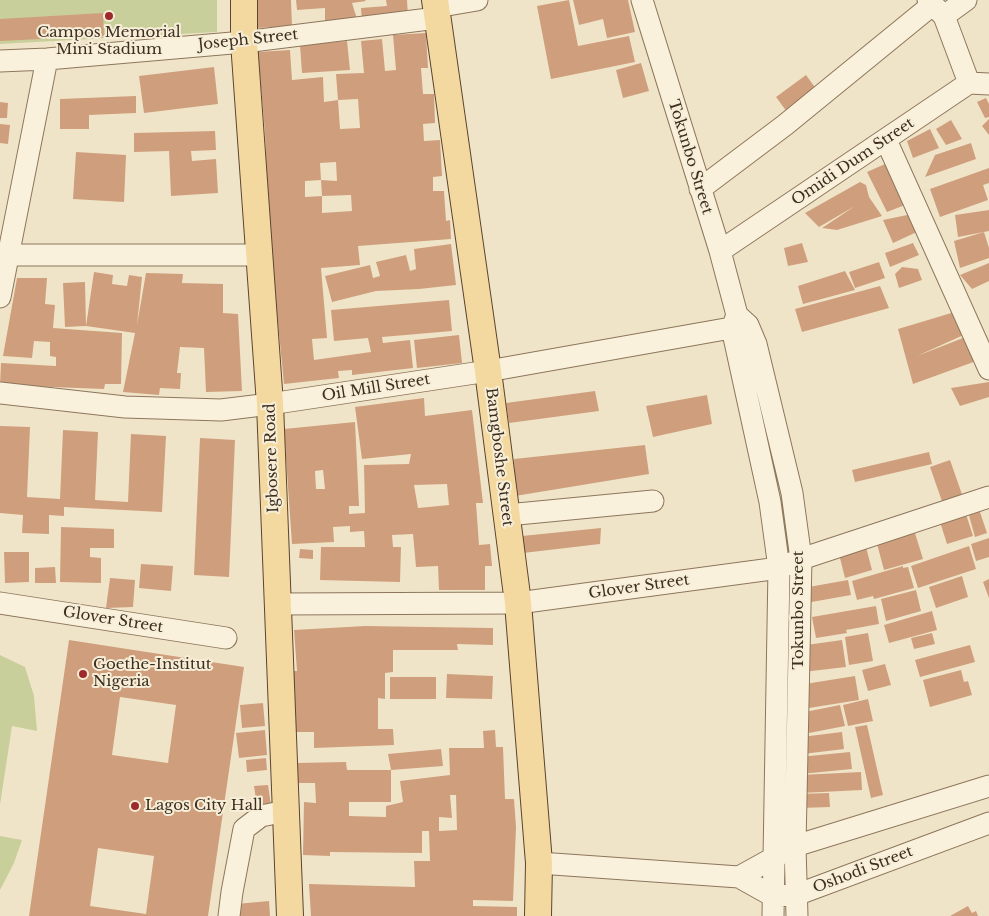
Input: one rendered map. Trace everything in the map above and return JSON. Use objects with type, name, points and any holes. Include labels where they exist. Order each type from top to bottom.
[{"type":"main road","name":"Igbosere Road","points":[[244,0],[244,42],[270,404],[290,916]]},
{"type":"main road","name":"Bamgboshe Street","points":[[436,8],[488,371],[518,603],[539,863],[538,916]]},
{"type":"street","name":"Joseph Street","points":[[0,61],[47,59],[244,42],[477,0]]},
{"type":"street","name":"Tokunbo Street","points":[[642,0],[720,251],[739,322],[770,502],[779,568],[773,906]]},
{"type":"street","points":[[700,189],[785,125],[934,5],[966,0]]},
{"type":"street","points":[[934,5],[979,83]]},
{"type":"street","points":[[0,297],[47,59]]},
{"type":"street","name":"Omidi Dum Street","points":[[720,251],[886,140],[979,83]]},
{"type":"street","points":[[886,140],[989,369]]},
{"type":"street","points":[[8,255],[259,255]]},
{"type":"street","name":"Tokunbo Street","points":[[739,322],[756,344],[792,493],[801,559],[795,846],[796,906]]},
{"type":"street","name":"Oil Mill Street","points":[[0,393],[124,407],[221,410],[488,371],[739,322]]},
{"type":"street","name":"Glover Street","points":[[278,604],[518,603],[779,568],[989,497]]},
{"type":"street","points":[[507,515],[653,500]]},
{"type":"street","name":"Glover Street","points":[[0,603],[226,638]]},
{"type":"street","points":[[539,863],[739,877],[795,846],[989,786]]},
{"type":"street","points":[[229,916],[244,829],[260,816],[286,810]]},
{"type":"street","name":"Oshodi Street","points":[[773,906],[796,906],[989,823]]},
{"type":"street","points":[[739,877],[773,906]]},
{"type":"green space","name":"Campos Memorial Mini Stadium","points":[[0,0],[217,0],[217,32],[0,44]]},
{"type":"green space","points":[[0,655],[25,667],[34,696],[37,731],[12,726],[0,805]]},
{"type":"green space","points":[[0,836],[22,840],[14,863],[0,890]]},
{"type":"building","points":[[256,0],[291,0],[292,26],[257,28]]},
{"type":"building","points":[[296,0],[366,1],[352,3],[358,22],[325,26],[325,8],[297,10]]},
{"type":"building","points":[[386,0],[407,0],[408,17],[362,21],[361,8],[387,6]]},
{"type":"building","points":[[569,0],[578,46],[629,36],[635,62],[551,79],[537,6]]},
{"type":"building","points":[[573,0],[628,0],[635,32],[607,38],[603,19],[579,25]]},
{"type":"building","points":[[103,13],[104,36],[0,41],[0,19]]},
{"type":"building","points":[[426,33],[428,68],[421,68],[423,94],[434,94],[435,123],[423,124],[424,141],[440,140],[442,176],[433,177],[433,191],[444,191],[446,221],[450,220],[451,239],[358,246],[360,265],[321,268],[327,338],[312,339],[314,360],[371,352],[368,338],[334,341],[331,310],[449,300],[452,331],[382,337],[383,343],[410,340],[413,368],[352,375],[352,370],[338,371],[339,378],[284,384],[269,231],[265,133],[258,52],[290,50],[292,80],[323,77],[324,102],[338,100],[336,74],[364,73],[361,41],[382,39],[385,71],[396,70],[393,35]],"holes":[[[358,99],[360,128],[340,129],[338,100]],[[336,162],[337,181],[321,180],[320,163]],[[321,180],[322,196],[305,197],[305,181]],[[351,195],[352,211],[322,213],[322,196]]]},
{"type":"building","points":[[347,41],[350,70],[302,73],[300,45]]},
{"type":"building","points":[[641,63],[649,91],[623,98],[616,70]]},
{"type":"building","points":[[214,67],[218,104],[144,113],[139,76]]},
{"type":"building","points":[[806,75],[817,90],[787,112],[776,97]]},
{"type":"building","points":[[136,96],[136,113],[89,115],[89,129],[60,129],[60,99]]},
{"type":"building","points":[[986,98],[989,104],[989,117],[985,118],[977,102]]},
{"type":"building","points":[[0,102],[8,103],[7,118],[0,118]]},
{"type":"building","points":[[989,119],[989,135],[982,126]]},
{"type":"building","points":[[951,120],[962,139],[946,145],[936,129]]},
{"type":"building","points":[[0,124],[10,125],[8,144],[0,143]]},
{"type":"building","points":[[930,129],[939,148],[913,158],[907,141]]},
{"type":"building","points":[[215,131],[216,150],[191,151],[192,161],[216,159],[218,193],[171,196],[169,151],[134,152],[134,133]]},
{"type":"building","points":[[971,143],[976,159],[925,177],[935,155]]},
{"type":"building","points":[[76,152],[126,155],[124,202],[73,199]]},
{"type":"building","points":[[885,164],[905,205],[887,212],[867,172]]},
{"type":"building","points":[[989,168],[989,183],[983,185],[988,200],[940,217],[930,189]]},
{"type":"building","points":[[860,182],[866,185],[869,197],[882,216],[837,230],[822,228],[855,206],[819,227],[805,213]]},
{"type":"building","points":[[989,210],[989,231],[958,237],[955,215]]},
{"type":"building","points":[[912,214],[919,231],[893,243],[883,220]]},
{"type":"building","points":[[984,232],[989,248],[989,258],[960,268],[954,241]]},
{"type":"building","points":[[802,243],[808,262],[788,266],[784,248]]},
{"type":"building","points":[[913,243],[919,255],[890,267],[885,253]]},
{"type":"building","points":[[451,244],[456,285],[376,291],[332,302],[325,276],[370,265],[373,278],[380,276],[376,262],[406,255],[410,271],[416,269],[414,249]]},
{"type":"building","points":[[879,262],[885,278],[855,288],[849,272]]},
{"type":"building","points":[[989,263],[989,281],[972,289],[960,275]]},
{"type":"building","points":[[902,267],[918,269],[922,280],[899,288],[895,274]]},
{"type":"building","points":[[845,271],[855,290],[803,304],[798,286]]},
{"type":"building","points":[[94,272],[113,275],[112,284],[127,286],[129,275],[142,277],[137,325],[146,273],[183,274],[182,283],[223,284],[223,313],[238,314],[242,391],[206,392],[204,348],[180,347],[177,373],[181,373],[180,389],[160,388],[159,395],[123,392],[135,333],[86,326]]},
{"type":"building","points":[[17,278],[47,278],[45,304],[55,305],[53,328],[122,333],[121,384],[105,384],[104,389],[0,385],[1,363],[56,366],[56,357],[50,356],[50,342],[34,341],[32,358],[3,356]]},
{"type":"building","points":[[85,282],[86,326],[65,327],[63,283]]},
{"type":"building","points":[[880,286],[889,308],[802,332],[795,309]]},
{"type":"building","points":[[958,311],[968,333],[917,356],[968,336],[979,360],[913,384],[898,329]]},
{"type":"building","points":[[459,335],[462,363],[417,368],[414,340]]},
{"type":"building","points":[[989,382],[989,397],[960,406],[951,388]]},
{"type":"building","points":[[595,391],[599,411],[509,423],[506,403]]},
{"type":"building","points":[[707,395],[712,424],[653,437],[646,406]]},
{"type":"building","points":[[424,398],[425,416],[472,410],[483,503],[476,503],[479,545],[490,544],[492,566],[485,566],[485,590],[439,590],[438,566],[416,567],[413,534],[392,535],[393,547],[401,547],[400,582],[320,580],[321,547],[365,547],[364,531],[350,532],[350,526],[333,527],[334,542],[292,544],[284,429],[355,422],[359,506],[349,506],[349,514],[365,513],[364,465],[409,464],[411,454],[362,459],[355,407]],"holes":[[[323,470],[325,489],[316,489],[315,471]],[[447,484],[449,505],[418,508],[414,485]]]},
{"type":"building","points":[[0,426],[30,427],[27,497],[60,499],[63,430],[98,432],[95,500],[128,502],[131,434],[166,436],[162,512],[64,507],[64,516],[49,515],[49,534],[22,533],[23,515],[0,513]]},
{"type":"building","points":[[200,438],[235,440],[229,577],[194,575]]},
{"type":"building","points":[[645,445],[649,474],[515,496],[514,459]]},
{"type":"building","points":[[929,452],[932,464],[855,482],[852,470]]},
{"type":"building","points":[[950,460],[964,500],[944,507],[930,467]]},
{"type":"building","points":[[979,509],[987,533],[975,537],[968,512]]},
{"type":"building","points":[[966,514],[973,536],[947,544],[940,522]]},
{"type":"building","points":[[61,527],[114,529],[114,548],[90,548],[90,557],[101,558],[101,583],[60,582]]},
{"type":"building","points":[[601,528],[600,544],[523,553],[522,536]]},
{"type":"building","points":[[915,533],[923,559],[884,570],[877,544]]},
{"type":"building","points":[[989,538],[989,557],[976,561],[971,544]]},
{"type":"building","points":[[969,546],[976,569],[918,588],[911,566]]},
{"type":"building","points":[[866,547],[872,570],[845,578],[839,554]]},
{"type":"building","points":[[300,549],[313,550],[313,559],[299,558]]},
{"type":"building","points":[[4,552],[29,552],[29,582],[5,583]]},
{"type":"building","points":[[141,564],[173,566],[171,591],[139,588]]},
{"type":"building","points":[[903,566],[903,568],[908,567],[914,588],[874,599],[873,596],[857,600],[852,581]]},
{"type":"building","points":[[55,567],[56,583],[35,583],[35,568]]},
{"type":"building","points":[[962,576],[968,597],[936,608],[929,587]]},
{"type":"building","points":[[110,578],[135,580],[133,607],[106,608]]},
{"type":"building","points":[[989,579],[989,598],[983,582]]},
{"type":"building","points":[[848,580],[851,595],[806,603],[803,588]]},
{"type":"building","points":[[916,590],[921,611],[886,621],[881,599]]},
{"type":"building","points":[[876,606],[879,624],[846,630],[847,633],[816,638],[812,617]]},
{"type":"building","points":[[932,611],[937,630],[889,643],[884,625]]},
{"type":"building","points":[[365,626],[493,628],[493,645],[457,644],[458,650],[393,650],[393,672],[385,673],[385,699],[378,698],[378,729],[393,729],[394,745],[314,748],[314,732],[296,732],[287,671],[297,671],[294,630]]},
{"type":"building","points":[[868,633],[873,661],[849,665],[845,637]]},
{"type":"building","points":[[932,633],[935,644],[914,649],[911,638]]},
{"type":"building","name":"Lagos City Hall","points":[[69,640],[244,667],[208,916],[29,916]],"holes":[[[120,697],[176,705],[168,763],[112,755]],[[98,848],[154,856],[146,914],[90,906]]]},
{"type":"building","points":[[842,640],[846,667],[803,672],[799,646]]},
{"type":"building","points":[[970,645],[975,662],[920,677],[915,660]]},
{"type":"building","points":[[885,664],[891,685],[868,691],[862,670]]},
{"type":"building","points":[[961,670],[964,682],[968,681],[972,695],[930,707],[923,680]]},
{"type":"building","points":[[447,674],[493,676],[492,699],[446,698]]},
{"type":"building","points":[[855,676],[859,700],[809,708],[805,684]]},
{"type":"building","points":[[390,677],[436,677],[436,699],[390,699]]},
{"type":"building","points":[[868,699],[873,721],[848,726],[843,705]]},
{"type":"building","points":[[263,703],[265,726],[242,728],[240,705]]},
{"type":"building","points":[[840,705],[845,726],[809,733],[805,712]]},
{"type":"building","points":[[867,725],[883,795],[871,798],[855,727]]},
{"type":"building","points":[[265,730],[267,755],[239,758],[236,733]]},
{"type":"building","points":[[495,730],[496,747],[503,747],[505,799],[514,799],[516,827],[513,901],[473,900],[473,906],[517,907],[517,916],[311,916],[309,884],[415,887],[414,861],[430,861],[429,831],[422,831],[422,853],[330,852],[330,856],[303,855],[304,802],[316,803],[315,783],[298,783],[297,763],[346,762],[347,770],[391,770],[391,802],[349,802],[349,816],[386,817],[386,806],[403,802],[400,781],[450,775],[449,748],[484,748],[483,731]],"holes":[[[450,795],[456,795],[457,830],[439,831],[439,817],[452,818]]]},
{"type":"building","points":[[842,732],[844,749],[803,754],[801,737]]},
{"type":"building","points":[[441,749],[443,766],[391,770],[388,754]]},
{"type":"building","points":[[850,752],[852,769],[801,774],[799,757]]},
{"type":"building","points":[[266,758],[267,770],[247,772],[246,760]]},
{"type":"building","points":[[861,772],[862,790],[801,793],[800,775]]},
{"type":"building","points":[[268,785],[272,812],[258,813],[254,786]]},
{"type":"building","points":[[829,793],[830,807],[800,808],[799,794]]},
{"type":"building","points":[[269,901],[270,916],[237,916],[236,904]]},
{"type":"building","points":[[968,906],[972,913],[976,911],[978,916],[950,916]]},
{"type":"place","name":"Campos Memorial Mini Stadium","points":[[109,16]]},
{"type":"place","name":"Goethe-Institut Nigeria","points":[[83,674]]},
{"type":"place","name":"Lagos City Hall","points":[[135,806]]}]
